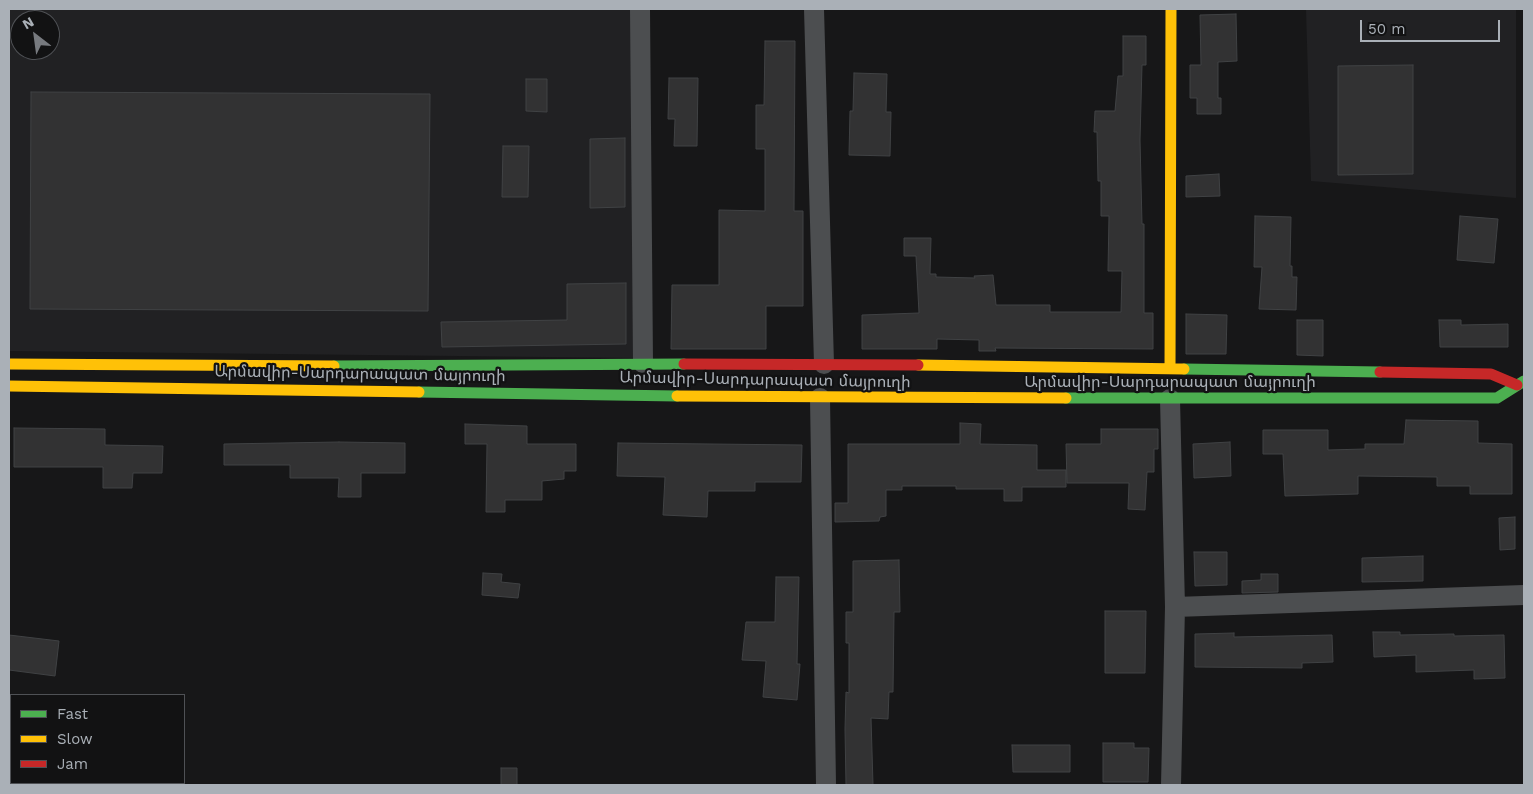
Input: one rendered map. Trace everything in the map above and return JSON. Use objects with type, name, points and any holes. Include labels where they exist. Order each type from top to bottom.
[{"type":"highway","name":"Արմավիր-Սարդարապատ մայրուղի","points":[[1170,369],[1171,9]]},
{"type":"highway","name":"Արմավիր-Սարդարապատ մայրուղի","points":[[9,364],[262,366],[643,363],[824,364],[1491,374],[1521,383]]},
{"type":"highway","points":[[260,389],[262,366]]},
{"type":"highway","name":"Արմավիր-Սարդարապատ մայրուղի","points":[[9,386],[820,398],[1170,399],[1497,398],[1521,383]]},
{"type":"street","points":[[640,9],[643,363]]},
{"type":"street","points":[[814,9],[824,364]]},
{"type":"street","points":[[820,398],[826,785]]},
{"type":"street","points":[[1170,399],[1175,607],[1172,785]]},
{"type":"street","points":[[1175,607],[1524,596]]},
{"type":"shaded area","points":[[9,9],[636,9],[636,358],[9,351]]},
{"type":"shaded area","points":[[1306,9],[1516,9],[1516,198],[1311,181]]},
{"type":"building","points":[[1236,14],[1237,61],[1218,62],[1218,98],[1221,98],[1221,114],[1197,114],[1197,98],[1190,98],[1190,65],[1201,65],[1200,15]]},
{"type":"building","points":[[1123,36],[1146,36],[1146,65],[1142,65],[1140,140],[1142,224],[1144,224],[1144,313],[1153,313],[1153,349],[995,348],[996,351],[979,351],[979,340],[937,339],[937,349],[862,349],[862,315],[919,313],[916,256],[904,256],[904,238],[931,238],[930,274],[936,274],[936,277],[975,278],[974,276],[993,275],[996,305],[1050,305],[1050,312],[1121,312],[1122,271],[1108,271],[1109,216],[1101,216],[1101,181],[1098,181],[1097,132],[1094,132],[1095,111],[1115,111],[1118,76],[1123,76]]},
{"type":"building","points":[[765,41],[795,41],[794,211],[803,211],[803,306],[766,306],[766,349],[671,349],[672,285],[719,285],[719,210],[765,211],[765,149],[756,149],[756,105],[764,105]]},
{"type":"building","points":[[1413,65],[1413,174],[1338,175],[1338,66]]},
{"type":"building","points":[[854,73],[887,74],[886,112],[891,112],[890,156],[849,155],[850,111],[853,111]]},
{"type":"building","points":[[669,78],[698,78],[697,146],[674,146],[675,119],[668,119]]},
{"type":"building","points":[[526,79],[547,79],[547,112],[526,111]]},
{"type":"building","points":[[31,92],[430,94],[428,311],[30,309]]},
{"type":"building","points":[[625,138],[625,207],[590,208],[590,139]]},
{"type":"building","points":[[503,146],[529,146],[528,197],[502,197]]},
{"type":"building","points":[[1219,174],[1220,196],[1186,197],[1186,176]]},
{"type":"building","points":[[1255,216],[1291,217],[1290,266],[1292,266],[1292,277],[1297,277],[1296,310],[1259,309],[1262,267],[1254,267]]},
{"type":"building","points":[[1460,216],[1498,219],[1494,263],[1457,260]]},
{"type":"building","points":[[626,283],[626,344],[442,347],[441,322],[567,320],[567,284]]},
{"type":"building","points":[[1186,314],[1227,315],[1226,354],[1186,354]]},
{"type":"building","points":[[1297,320],[1323,320],[1323,356],[1297,355]]},
{"type":"building","points":[[1439,320],[1461,320],[1461,325],[1508,324],[1508,347],[1440,347]]},
{"type":"building","points":[[1406,420],[1478,421],[1478,443],[1512,444],[1512,494],[1470,494],[1470,486],[1437,486],[1437,477],[1358,476],[1358,494],[1285,496],[1283,454],[1263,454],[1263,430],[1328,430],[1328,450],[1365,449],[1365,444],[1404,444]]},
{"type":"building","points":[[960,423],[981,424],[980,444],[1037,445],[1037,470],[1066,470],[1066,487],[1022,487],[1022,501],[1004,501],[1004,489],[956,489],[956,486],[902,486],[902,490],[886,490],[886,516],[880,517],[879,521],[835,522],[835,503],[848,503],[848,444],[960,444]]},
{"type":"building","points":[[465,424],[527,426],[527,444],[576,444],[576,471],[564,471],[564,479],[542,481],[542,500],[505,500],[505,512],[486,512],[487,444],[465,444]]},
{"type":"building","points":[[14,428],[105,429],[105,445],[163,446],[162,473],[133,473],[132,488],[103,488],[103,467],[14,467]]},
{"type":"building","points":[[1101,429],[1158,429],[1158,449],[1154,449],[1154,472],[1147,472],[1145,510],[1128,509],[1129,483],[1067,483],[1066,444],[1101,444]]},
{"type":"building","points":[[1230,442],[1231,476],[1194,478],[1193,444]]},
{"type":"building","points":[[405,443],[405,473],[361,473],[361,497],[338,497],[339,478],[290,478],[290,465],[224,465],[224,444]]},
{"type":"building","points":[[618,443],[802,445],[801,482],[755,482],[755,491],[708,491],[707,517],[663,515],[665,477],[617,476]]},
{"type":"building","points":[[1515,517],[1515,549],[1500,550],[1499,518]]},
{"type":"building","points":[[1194,552],[1227,552],[1227,585],[1195,586]]},
{"type":"building","points":[[1423,556],[1423,581],[1362,582],[1362,558]]},
{"type":"building","points":[[899,560],[900,612],[894,612],[893,692],[889,692],[888,719],[871,718],[873,785],[846,785],[845,729],[846,692],[849,693],[849,643],[846,643],[846,612],[853,612],[853,561]]},
{"type":"building","points":[[483,573],[502,574],[501,582],[520,584],[518,598],[482,595]]},
{"type":"building","points":[[1261,574],[1278,574],[1278,592],[1242,593],[1242,581],[1261,580]]},
{"type":"building","points":[[776,577],[799,577],[797,664],[800,664],[797,700],[763,697],[766,661],[742,660],[746,622],[775,622]]},
{"type":"building","points":[[1105,611],[1146,611],[1145,673],[1105,673]]},
{"type":"building","points":[[1373,632],[1400,632],[1400,635],[1504,635],[1505,678],[1474,679],[1474,670],[1416,672],[1416,655],[1374,657]]},
{"type":"building","points":[[1234,633],[1234,637],[1332,635],[1333,662],[1302,663],[1302,668],[1195,667],[1195,634]]},
{"type":"building","points":[[9,635],[59,641],[55,676],[9,670]]},
{"type":"building","points":[[1103,743],[1134,743],[1134,748],[1149,748],[1148,782],[1103,782]]},
{"type":"building","points":[[1012,745],[1070,745],[1070,772],[1013,772]]},
{"type":"building","points":[[501,768],[517,768],[517,785],[501,785]]},
{"type":"traffic: fast","points":[[334,366],[684,364]]},
{"type":"traffic: fast","points":[[1184,369],[1380,372]]},
{"type":"traffic: fast","points":[[1066,398],[1497,398],[1524,381]]},
{"type":"traffic: fast","points":[[419,392],[677,396]]},
{"type":"traffic: slow","points":[[1170,369],[1171,9]]},
{"type":"traffic: slow","points":[[9,364],[334,366]]},
{"type":"traffic: slow","points":[[918,365],[1184,369]]},
{"type":"traffic: slow","points":[[9,386],[419,392]]},
{"type":"traffic: slow","points":[[677,396],[1066,398]]},
{"type":"traffic: jam","points":[[684,364],[918,365]]},
{"type":"traffic: jam","points":[[1380,372],[1491,374],[1517,385]]}]
